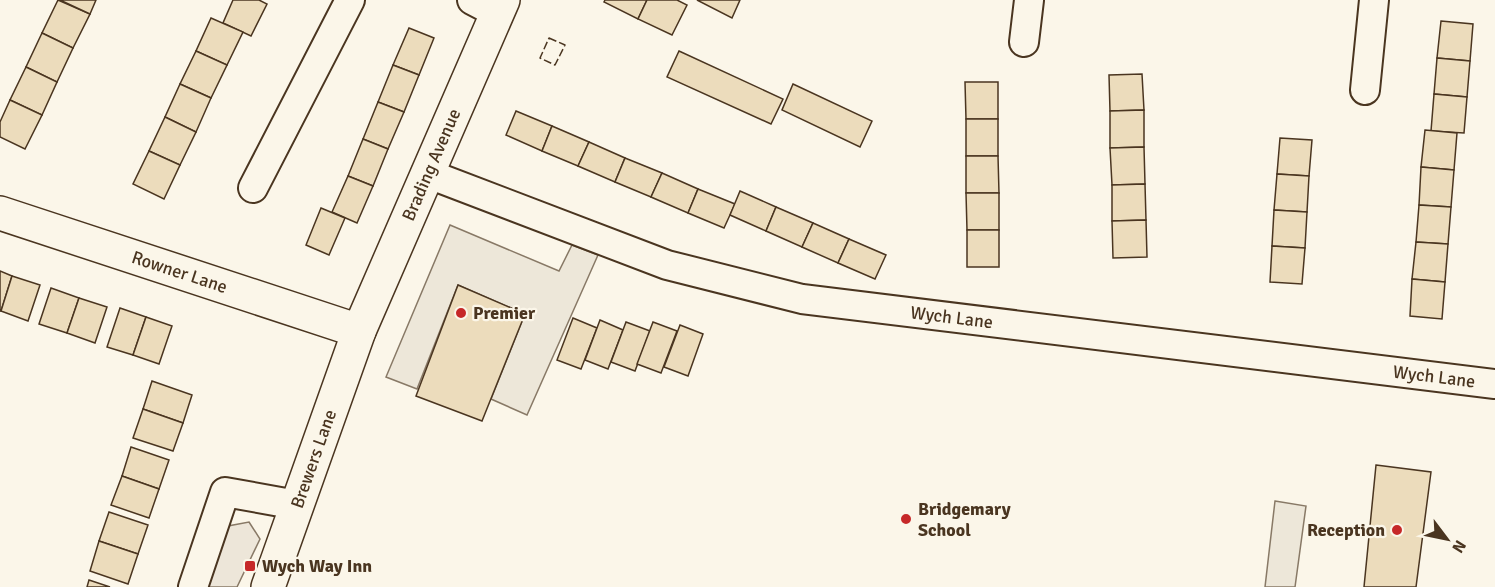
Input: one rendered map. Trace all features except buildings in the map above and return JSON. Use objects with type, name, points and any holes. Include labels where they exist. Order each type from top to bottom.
[{"type":"street","points":[[253,188],[350,0]]},
{"type":"street","points":[[1024,42],[1029,0]]},
{"type":"street","points":[[1365,90],[1374,0]]},
{"type":"street","name":"Brading Avenue","points":[[359,331],[426,173],[491,4]]},
{"type":"street","name":"Wych Lane","points":[[426,173],[667,265],[802,299],[1495,384]]},
{"type":"street","name":"Rowner Lane","points":[[0,213],[359,331]]},
{"type":"street","name":"Brewers Lane","points":[[268,587],[359,331]]},
{"type":"street","points":[[193,587],[225,492],[297,505]]},
{"type":"shaded area","points":[[450,225],[559,271],[572,245],[598,255],[527,415],[491,399],[525,314],[458,285],[417,389],[386,377]]},
{"type":"shaded area","points":[[1275,501],[1306,506],[1295,587],[1265,587]]},
{"type":"shaded area","points":[[249,522],[260,539],[237,587],[207,587],[228,526]]},
{"type":"fence","points":[[549,38],[565,45],[555,65],[540,58],[549,38]]},
{"type":"place","name":"Premier","points":[[461,313]]},
{"type":"place","name":"Bridgemary School","points":[[906,519]]},
{"type":"place","name":"Reception","points":[[1397,530]]},
{"type":"place","name":"Wych Way Inn","points":[[250,566]]}]
